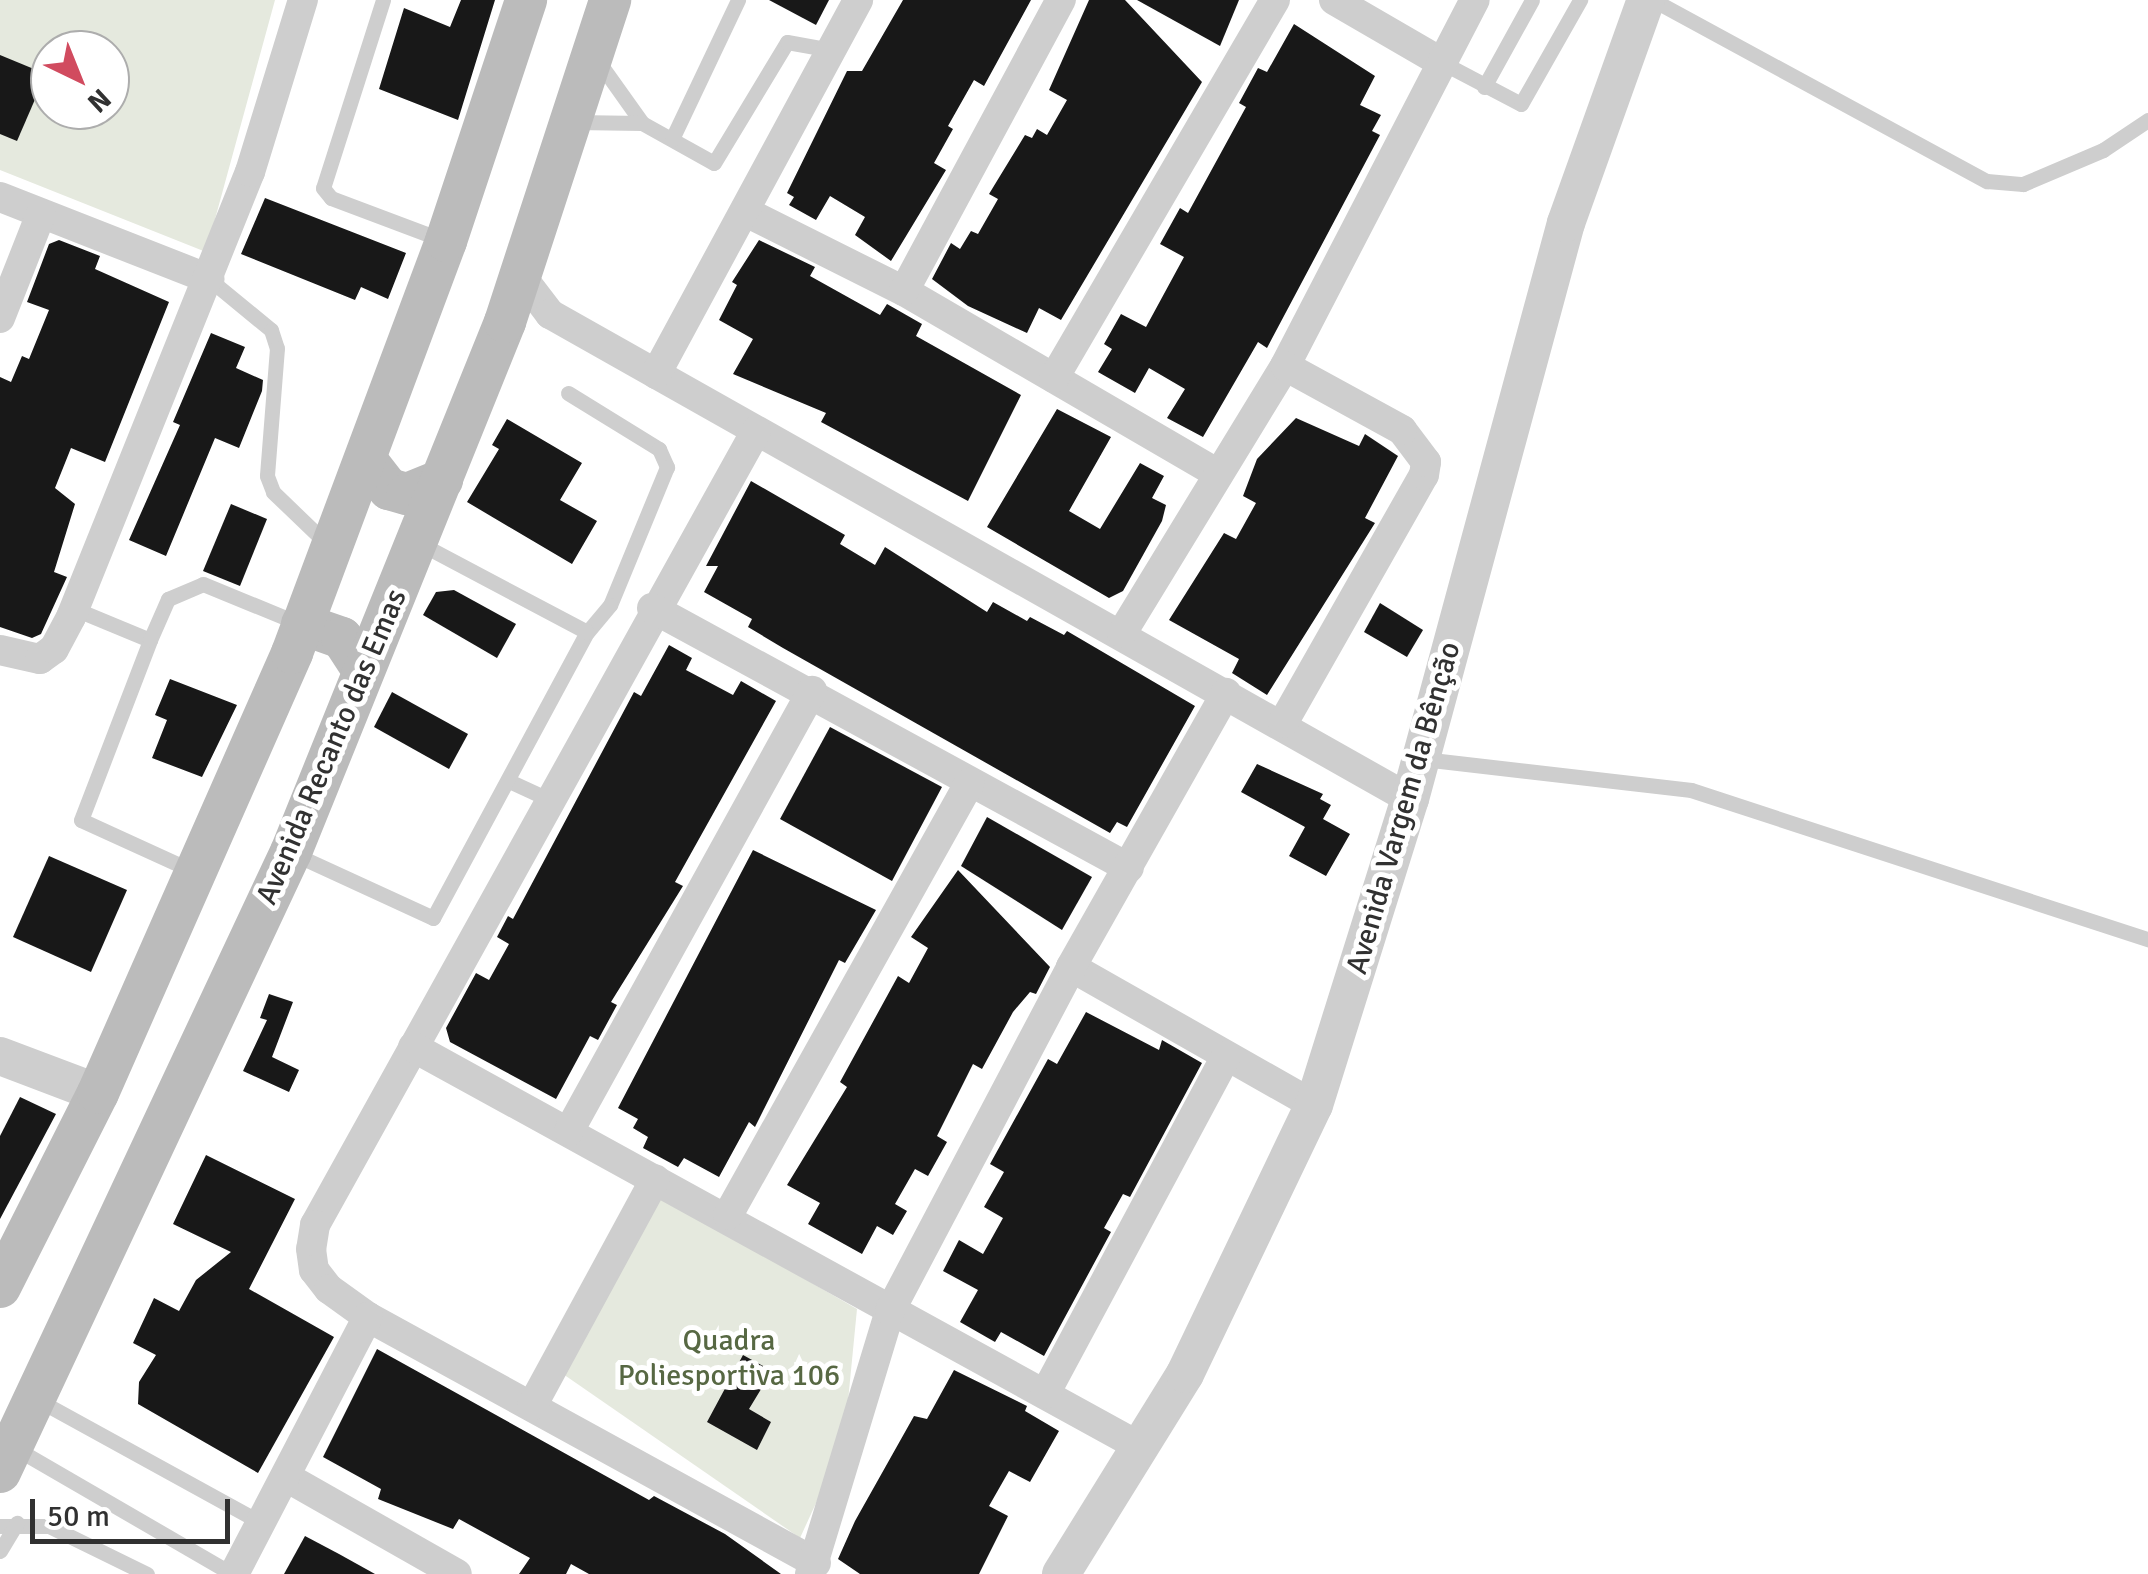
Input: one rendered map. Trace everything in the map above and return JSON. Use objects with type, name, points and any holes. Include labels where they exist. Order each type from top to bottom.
[{"type":"main road","points":[[0,1287],[98,1093],[197,873],[302,624],[446,242],[526,0]]},
{"type":"main road","name":"Avenida Recanto das Emas","points":[[7,1459],[38,1400],[291,852],[506,322],[574,122],[610,0]]},
{"type":"main road","points":[[366,460],[389,489],[426,490],[442,480]]},
{"type":"main road","points":[[302,624],[342,638],[362,670]]},
{"type":"street","points":[[0,650],[40,659],[54,649],[75,609],[209,279],[303,0]]},
{"type":"street","points":[[656,374],[858,0]]},
{"type":"street","points":[[904,291],[1061,0]]},
{"type":"street","points":[[1054,378],[1275,0]]},
{"type":"street","points":[[1334,0],[1441,62]]},
{"type":"street","points":[[1122,633],[1285,366],[1475,0]]},
{"type":"street","name":"Avenida Vargem da Bênção","points":[[1061,1574],[1186,1374],[1314,1105],[1410,799],[1566,223],[1650,0]]},
{"type":"street","points":[[0,197],[209,279]]},
{"type":"street","points":[[746,212],[904,291],[1218,474]]},
{"type":"street","points":[[0,318],[42,214]]},
{"type":"street","points":[[521,276],[550,314],[1282,723],[1410,799]]},
{"type":"street","points":[[506,322],[550,314]]},
{"type":"street","points":[[1282,723],[1424,475],[1426,462],[1402,430],[1285,366]]},
{"type":"street","points":[[756,430],[652,608],[316,1225],[311,1249],[322,1280],[368,1318],[532,1406],[813,1569],[890,1311],[1071,968],[1226,693]]},
{"type":"street","points":[[652,608],[1129,868]]},
{"type":"street","points":[[569,1131],[812,692]]},
{"type":"street","points":[[728,1216],[969,783]]},
{"type":"street","points":[[1071,968],[1314,1105]]},
{"type":"street","points":[[413,1047],[654,1180],[728,1216],[890,1311],[1142,1448]]},
{"type":"street","points":[[0,1056],[98,1093]]},
{"type":"street","points":[[1046,1394],[1226,1057]]},
{"type":"street","points":[[532,1406],[654,1180]]},
{"type":"street","points":[[233,1574],[288,1478],[368,1318]]},
{"type":"street","points":[[288,1478],[457,1574]]},
{"type":"lane","points":[[383,0],[323,188],[331,198],[446,242]]},
{"type":"lane","points":[[672,139],[738,0]]},
{"type":"lane","points":[[1484,88],[1532,0]]},
{"type":"lane","points":[[1441,62],[1484,88],[1523,103],[1580,0]]},
{"type":"lane","points":[[1650,0],[1987,181],[2023,184],[2103,150],[2148,120]]},
{"type":"lane","points":[[594,55],[642,123],[714,162],[787,42],[832,50]]},
{"type":"lane","points":[[574,122],[642,123]]},
{"type":"lane","points":[[209,279],[271,330],[277,348],[267,476],[273,492],[331,549]]},
{"type":"lane","points":[[291,852],[433,918],[587,632],[610,605],[668,467],[659,449],[568,393]]},
{"type":"lane","points":[[417,542],[587,632]]},
{"type":"lane","points":[[197,873],[81,820],[150,640],[168,599],[203,584],[302,624]]},
{"type":"lane","points":[[75,609],[150,640]]},
{"type":"lane","points":[[1421,759],[1691,790],[2148,939]]},
{"type":"lane","points":[[509,781],[548,799]]},
{"type":"lane","points":[[38,1400],[262,1523]]},
{"type":"lane","points":[[7,1459],[233,1574]]},
{"type":"lane","points":[[0,1551],[8,1524],[49,1526],[146,1574]]},
{"type":"green space","points":[[0,0],[275,0],[206,252],[0,170]]},
{"type":"green space","name":"Quadra Poliesportiva 106","points":[[659,1195],[857,1309],[844,1442],[800,1538],[563,1374]]},
{"type":"building","points":[[461,0],[495,0],[458,120],[379,89],[404,8],[450,27]]},
{"type":"building","points":[[769,0],[829,0],[816,25]]},
{"type":"building","points":[[903,0],[1031,0],[984,86],[974,80],[948,126],[953,129],[934,163],[946,170],[891,261],[855,235],[865,217],[830,196],[816,220],[789,205],[794,197],[787,193],[847,71],[862,71]]},
{"type":"building","points":[[1089,0],[1125,0],[1202,82],[1061,320],[1039,308],[1027,333],[968,306],[932,279],[951,243],[960,249],[971,231],[978,234],[998,199],[989,194],[1025,135],[1032,138],[1037,129],[1047,135],[1067,100],[1049,90]]},
{"type":"building","points":[[1137,0],[1239,0],[1220,46]]},
{"type":"building","points":[[1294,24],[1375,76],[1360,105],[1381,115],[1372,131],[1380,135],[1267,348],[1258,342],[1203,437],[1167,418],[1185,389],[1149,368],[1135,393],[1098,372],[1112,349],[1104,344],[1121,314],[1146,327],[1184,257],[1160,244],[1180,208],[1188,213],[1246,107],[1239,103],[1258,68],[1267,72]]},
{"type":"building","points":[[0,55],[30,67],[30,111],[17,141],[0,134]]},
{"type":"building","points":[[265,198],[406,253],[388,299],[361,287],[355,300],[241,254]]},
{"type":"building","points":[[59,240],[100,256],[95,269],[169,302],[105,462],[71,448],[55,488],[75,504],[54,572],[67,577],[41,634],[32,638],[0,627],[0,377],[11,382],[22,356],[29,359],[49,310],[27,302],[49,244]]},
{"type":"building","points":[[759,240],[815,267],[810,276],[880,315],[887,304],[922,324],[916,336],[1021,395],[968,501],[821,422],[826,413],[733,374],[753,339],[719,320],[737,285],[732,282]]},
{"type":"building","points":[[211,333],[245,347],[236,368],[263,380],[262,391],[239,448],[215,438],[166,556],[129,540],[180,425],[173,422]]},
{"type":"building","points":[[1057,409],[1111,437],[1069,511],[1100,529],[1140,463],[1164,476],[1152,498],[1166,505],[1162,521],[1123,591],[1109,598],[987,527]]},
{"type":"building","points":[[1296,418],[1359,446],[1365,434],[1398,456],[1365,518],[1375,523],[1267,695],[1232,673],[1239,659],[1169,620],[1224,533],[1236,539],[1256,503],[1243,496],[1257,459]]},
{"type":"building","points":[[507,419],[582,463],[560,500],[597,521],[572,564],[467,502],[499,449],[492,445]]},
{"type":"building","points":[[751,481],[845,535],[840,544],[875,565],[885,547],[987,612],[993,602],[1027,621],[1030,617],[1064,635],[1067,631],[1195,706],[1127,827],[1117,822],[1110,833],[783,648],[748,627],[752,619],[704,592],[718,566],[706,566]]},
{"type":"building","points":[[231,504],[267,519],[240,586],[203,571]]},
{"type":"building","points":[[454,590],[516,624],[497,658],[423,615],[436,592]]},
{"type":"building","points":[[1380,603],[1423,630],[1407,657],[1364,632]]},
{"type":"building","points":[[669,645],[692,658],[686,670],[733,695],[741,681],[776,701],[675,882],[683,886],[611,1002],[617,1005],[598,1040],[590,1036],[556,1099],[450,1042],[446,1028],[476,973],[489,980],[509,944],[497,937],[508,916],[513,919],[634,692],[641,696]]},
{"type":"building","points":[[170,679],[237,705],[202,777],[152,758],[167,720],[155,715]]},
{"type":"building","points":[[392,692],[468,734],[449,769],[374,727]]},
{"type":"building","points":[[830,727],[942,787],[892,881],[780,819]]},
{"type":"building","points":[[1257,764],[1323,794],[1320,799],[1331,805],[1323,819],[1350,834],[1326,876],[1289,856],[1305,827],[1241,792]]},
{"type":"building","points":[[987,817],[1092,877],[1062,930],[961,866]]},
{"type":"building","points":[[753,850],[876,910],[845,963],[839,960],[755,1127],[749,1122],[719,1177],[684,1158],[678,1167],[643,1148],[648,1137],[633,1128],[638,1119],[618,1108]]},
{"type":"building","points":[[49,856],[127,890],[91,972],[13,937]]},
{"type":"building","points":[[958,870],[1050,967],[1036,994],[1030,992],[1013,1012],[982,1069],[973,1064],[937,1136],[947,1142],[928,1176],[915,1169],[895,1204],[907,1211],[893,1235],[877,1226],[862,1254],[808,1224],[820,1203],[787,1185],[847,1087],[840,1082],[898,976],[909,983],[928,948],[911,937]]},
{"type":"building","points":[[269,994],[293,1002],[272,1057],[299,1070],[289,1092],[243,1071],[267,1020],[260,1018]]},
{"type":"building","points":[[1086,1012],[1159,1050],[1162,1040],[1202,1063],[1130,1197],[1123,1194],[1104,1228],[1111,1232],[1044,1356],[1001,1332],[995,1342],[960,1322],[978,1290],[943,1271],[959,1240],[983,1254],[1003,1218],[984,1207],[1004,1172],[990,1164],[1048,1059],[1057,1064]]},
{"type":"building","points":[[20,1097],[56,1114],[0,1219],[0,1136]]},
{"type":"building","points":[[206,1155],[295,1199],[249,1289],[334,1337],[258,1473],[138,1404],[139,1382],[156,1355],[133,1343],[154,1298],[179,1311],[196,1280],[231,1252],[173,1224]]},
{"type":"building","points":[[377,1349],[649,1500],[654,1496],[725,1534],[781,1574],[589,1574],[571,1564],[566,1574],[519,1574],[530,1558],[459,1519],[453,1529],[378,1499],[381,1489],[323,1457]]},
{"type":"building","points":[[743,1355],[772,1371],[749,1409],[771,1422],[757,1450],[707,1422]]},
{"type":"building","points":[[954,1370],[1027,1406],[1025,1411],[1059,1431],[1030,1482],[1009,1471],[989,1506],[1008,1516],[979,1574],[860,1574],[838,1559],[855,1521],[914,1416],[927,1419]]},
{"type":"building","points":[[305,1536],[339,1554],[375,1574],[284,1574]]}]
